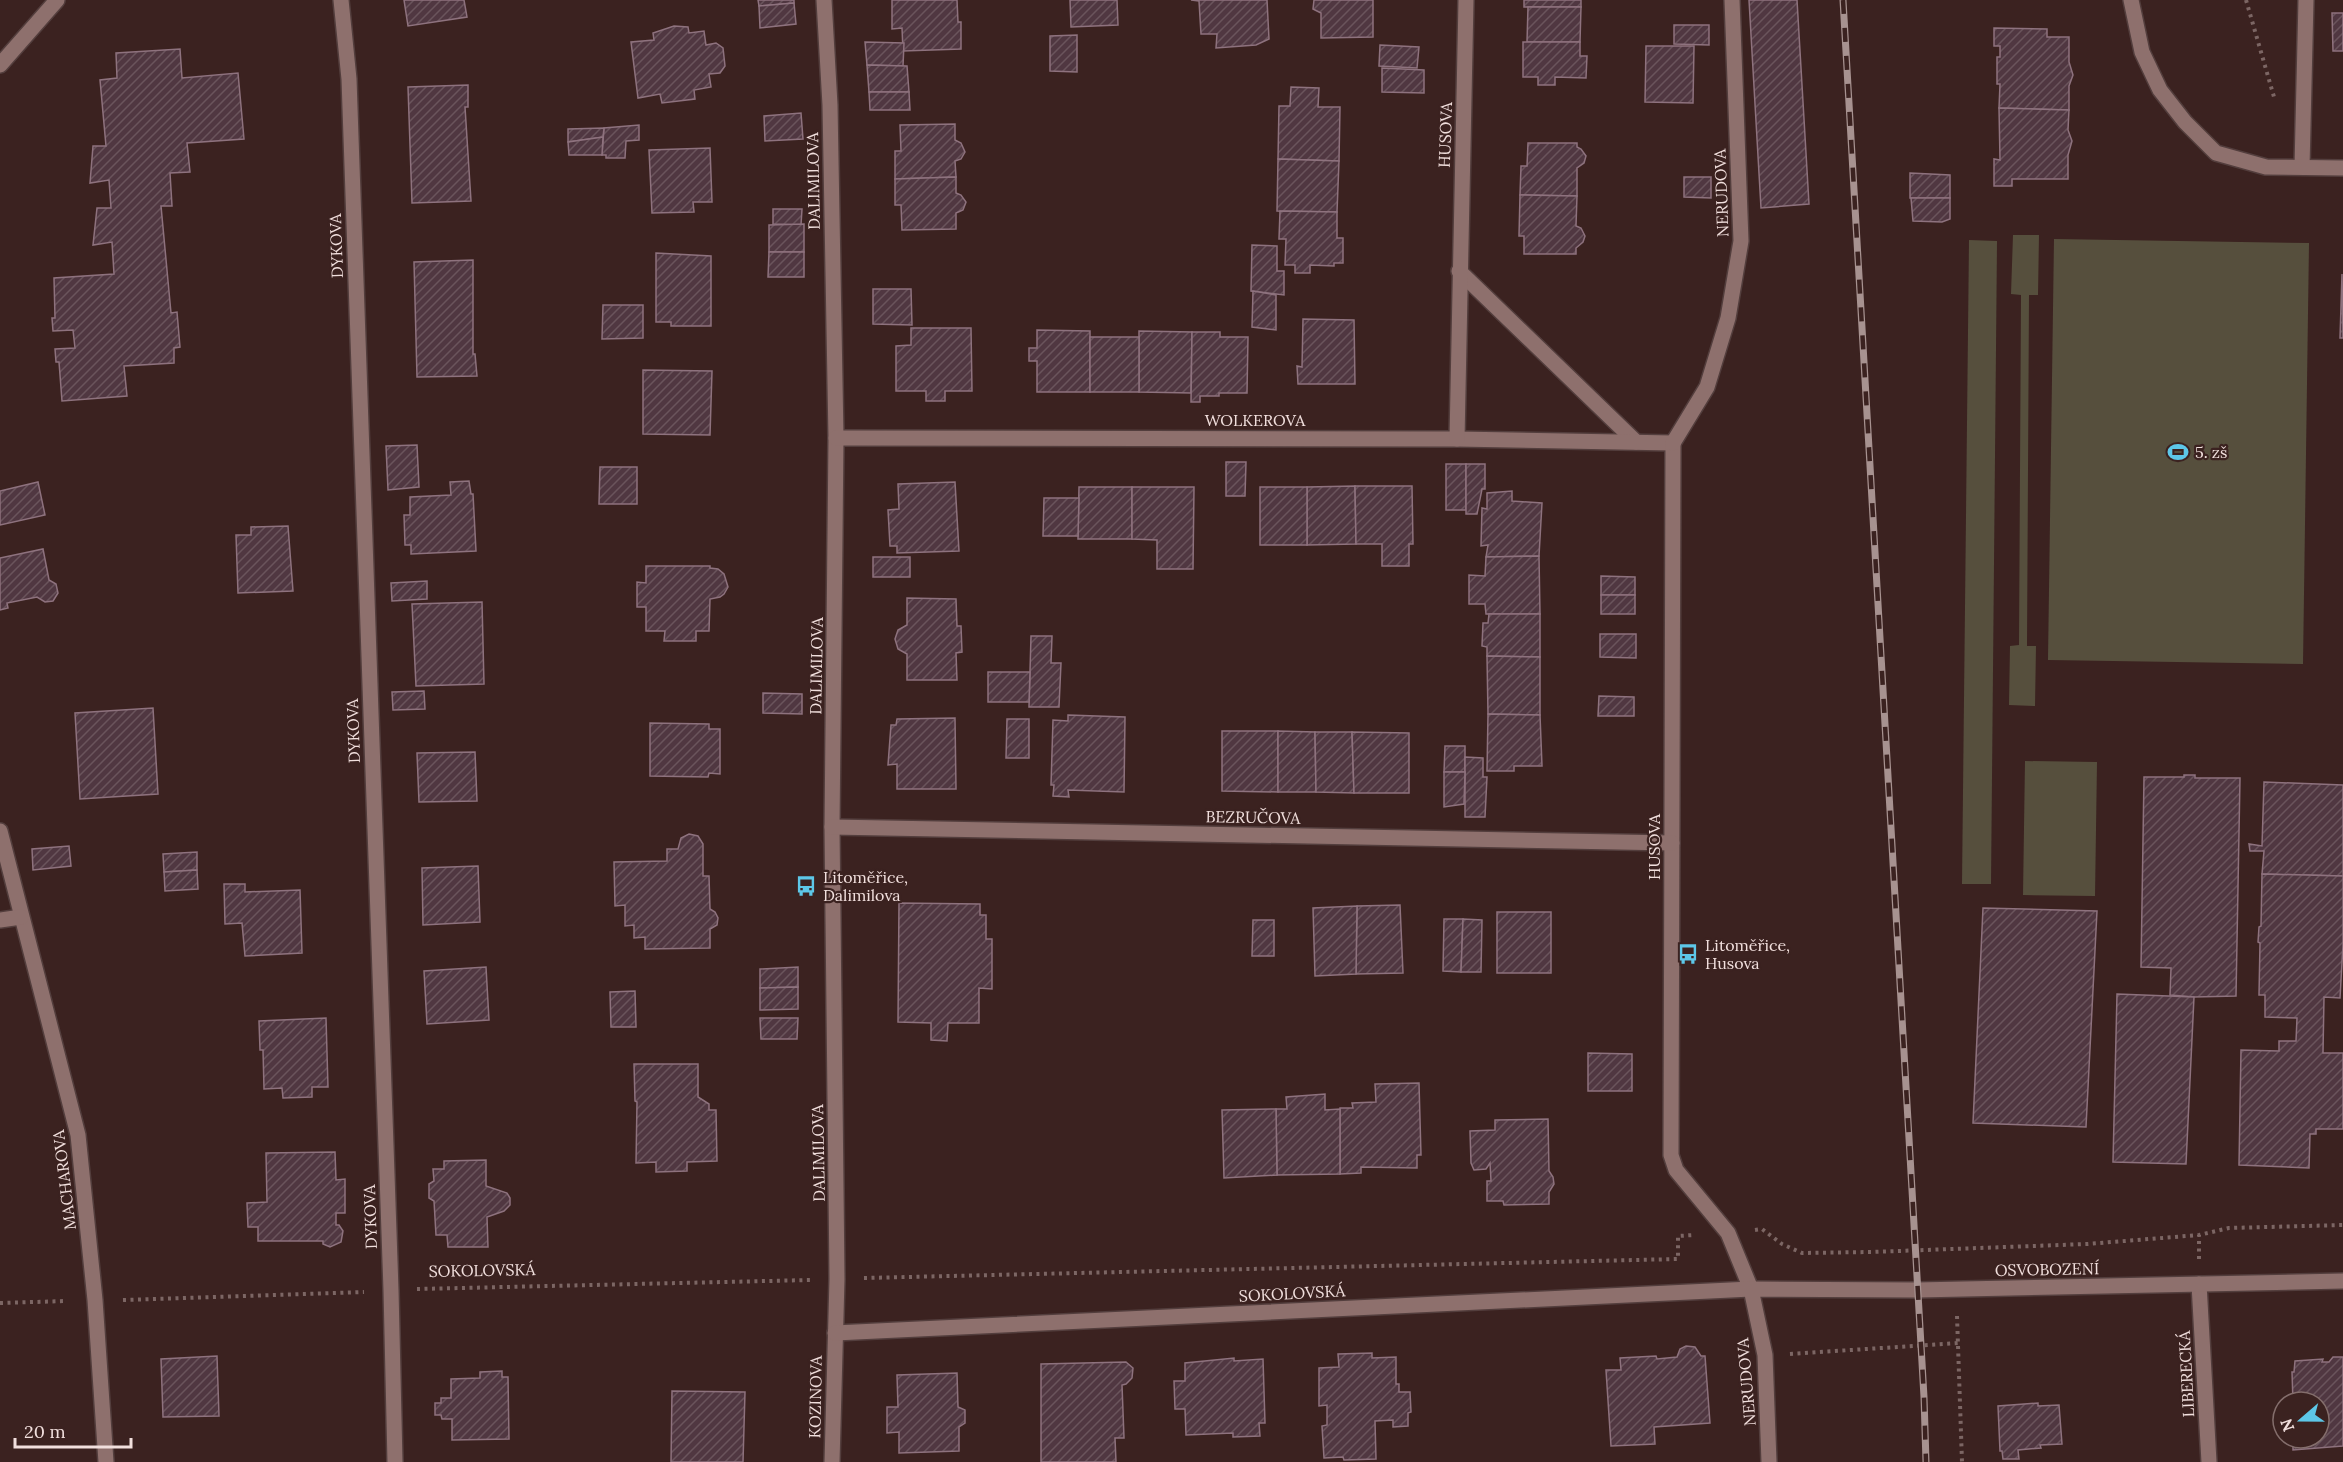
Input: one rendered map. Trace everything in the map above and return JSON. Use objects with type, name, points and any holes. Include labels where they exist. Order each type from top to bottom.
[{"type":"street","points":[[0,65],[57,0]]},
{"type":"street","name":"DYKOVA","points":[[341,0],[348,79],[391,1290],[395,1462]]},
{"type":"street","name":"DALIMILOVA","points":[[824,0],[830,105],[836,438],[832,826],[837,1279],[835,1333]]},
{"type":"street","name":"HUSOVA","points":[[1457,439],[1466,0]]},
{"type":"street","name":"NERUDOVA","points":[[1673,442],[1707,387],[1728,318],[1741,241],[1732,0]]},
{"type":"street","points":[[2131,0],[2142,52],[2160,90],[2185,122],[2216,153],[2266,167],[2343,168]]},
{"type":"street","points":[[2302,167],[2306,0]]},
{"type":"street","points":[[1459,271],[1636,442]]},
{"type":"street","name":"WOLKEROVA","points":[[836,438],[1457,439],[1673,442]]},
{"type":"street","name":"HUSOVA","points":[[1673,442],[1671,1155],[1676,1170],[1728,1233]]},
{"type":"street","name":"BEZRUČOVA","points":[[832,826],[1672,843]]},
{"type":"street","name":"MACHAROVA","points":[[0,831],[78,1135],[95,1300],[106,1462]]},
{"type":"street","points":[[0,920],[21,917]]},
{"type":"street","name":"NERUDOVA","points":[[1728,1233],[1751,1289],[1765,1355],[1769,1462]]},
{"type":"street","name":"OSVOBOZENÍ","points":[[1751,1289],[1955,1290],[2343,1281]]},
{"type":"street","name":"LIBERECKÁ","points":[[2199,1284],[2209,1462]]},
{"type":"street","name":"SOKOLOVSKÁ","points":[[835,1333],[1751,1289]]},
{"type":"street","name":"KOZINOVA","points":[[832,1462],[835,1333]]},
{"type":"path","points":[[2246,0],[2277,108],[2303,107]]},
{"type":"path","points":[[1802,1253],[2086,1244],[2199,1235],[2229,1228],[2343,1225]]},
{"type":"path","name":"SOKOLOVSKÁ","points":[[129,1300],[391,1290],[1630,1261]]},
{"type":"path","points":[[1955,1290],[1962,1462]]},
{"type":"path","points":[[0,1303],[55,1301]]},
{"type":"path","points":[[1765,1355],[1958,1343]]},
{"type":"shaded area","points":[[2013,235],[2039,235],[2038,295],[2029,295],[2027,646],[2036,646],[2035,706],[2009,705],[2010,646],[2019,645],[2021,295],[2011,294]]},
{"type":"shaded area","name":"5. zš","points":[[2054,239],[2309,243],[2303,664],[2048,660]]},
{"type":"shaded area","points":[[1969,240],[1997,241],[1991,884],[1962,884]]},
{"type":"shaded area","points":[[2025,761],[2097,762],[2095,896],[2023,895]]},
{"type":"building","points":[[404,0],[464,0],[467,17],[408,26]]},
{"type":"building","points":[[758,0],[794,0],[794,3],[759,6]]},
{"type":"building","points":[[892,0],[957,0],[958,22],[961,22],[961,49],[903,51],[902,28],[892,29]]},
{"type":"building","points":[[1070,0],[1117,0],[1118,25],[1071,27]]},
{"type":"building","points":[[1191,0],[1267,0],[1269,39],[1256,45],[1216,48],[1217,34],[1201,34],[1199,1]]},
{"type":"building","points":[[1314,0],[1373,0],[1373,37],[1321,38],[1321,13],[1313,9]]},
{"type":"building","points":[[1524,0],[1581,0],[1581,7],[1524,7]]},
{"type":"building","points":[[1749,0],[1797,0],[1809,204],[1761,208]]},
{"type":"building","points":[[794,3],[796,24],[760,28],[759,6]]},
{"type":"building","points":[[1528,7],[1581,7],[1580,42],[1527,42]]},
{"type":"building","points":[[2332,13],[2343,13],[2343,51],[2333,51]]},
{"type":"building","points":[[1674,25],[1709,25],[1709,45],[1674,44]]},
{"type":"building","points":[[674,26],[688,27],[689,33],[704,31],[706,45],[716,43],[723,48],[725,66],[720,73],[709,74],[711,87],[694,90],[695,99],[662,103],[660,94],[638,98],[631,42],[654,40],[653,33]]},
{"type":"building","points":[[1994,28],[2047,29],[2047,37],[2069,37],[2069,62],[2073,75],[2069,86],[2069,110],[1999,108],[2000,84],[1997,84],[1997,57],[2000,57],[2000,46],[1994,46]]},
{"type":"building","points":[[1077,35],[1077,72],[1050,71],[1050,36]]},
{"type":"building","points":[[865,42],[904,43],[903,66],[867,65]]},
{"type":"building","points":[[1523,42],[1580,42],[1580,56],[1587,56],[1586,78],[1555,77],[1555,85],[1538,85],[1538,77],[1523,77]]},
{"type":"building","points":[[1380,45],[1419,47],[1417,68],[1379,66]]},
{"type":"building","points":[[1646,46],[1694,46],[1693,103],[1645,102]]},
{"type":"building","points":[[180,49],[182,78],[238,73],[244,139],[187,143],[190,172],[170,173],[172,206],[161,206],[171,313],[177,312],[180,347],[174,348],[174,363],[124,366],[127,396],[62,401],[59,362],[56,362],[55,349],[75,348],[73,330],[53,331],[54,278],[114,274],[112,242],[93,245],[97,208],[111,208],[109,180],[90,183],[93,146],[106,146],[100,80],[117,78],[116,53]]},
{"type":"building","points":[[867,65],[907,66],[909,92],[869,92]]},
{"type":"building","points":[[1382,68],[1424,70],[1424,93],[1382,92]]},
{"type":"building","points":[[468,85],[468,107],[465,107],[471,201],[412,203],[408,87]]},
{"type":"building","points":[[1291,87],[1319,88],[1318,107],[1340,107],[1339,161],[1278,159],[1279,106],[1290,106]]},
{"type":"building","points":[[869,92],[909,92],[910,110],[870,110]]},
{"type":"building","points":[[1999,108],[2069,110],[2068,130],[2072,141],[2068,155],[2068,179],[2012,179],[2012,186],[1994,186],[1994,159],[2000,160]]},
{"type":"building","points":[[801,113],[803,139],[765,141],[764,116]]},
{"type":"building","points":[[955,124],[955,140],[961,143],[965,152],[961,159],[955,161],[956,177],[895,179],[895,151],[901,151],[900,125]]},
{"type":"building","points":[[639,125],[639,140],[626,141],[625,158],[606,158],[606,155],[602,155],[604,128]]},
{"type":"building","points":[[604,128],[603,137],[568,142],[568,129]]},
{"type":"building","points":[[603,137],[602,155],[569,155],[568,142]]},
{"type":"building","points":[[1528,143],[1577,143],[1577,147],[1586,156],[1584,163],[1577,168],[1577,196],[1520,195],[1521,166],[1527,166]]},
{"type":"building","points":[[710,148],[712,202],[693,202],[694,212],[652,213],[649,150]]},
{"type":"building","points":[[1278,159],[1339,161],[1337,212],[1277,211]]},
{"type":"building","points":[[1910,173],[1950,175],[1950,198],[1910,198]]},
{"type":"building","points":[[956,177],[956,193],[961,195],[966,202],[963,210],[956,213],[956,229],[902,230],[901,205],[895,205],[895,179]]},
{"type":"building","points":[[1684,177],[1711,177],[1711,198],[1684,197]]},
{"type":"building","points":[[1520,195],[1577,196],[1576,226],[1581,228],[1585,236],[1583,242],[1576,248],[1576,254],[1524,254],[1524,236],[1519,236]]},
{"type":"building","points":[[1911,198],[1950,198],[1950,219],[1942,222],[1913,221]]},
{"type":"building","points":[[773,209],[802,209],[801,225],[773,224]]},
{"type":"building","points":[[1280,211],[1337,212],[1337,238],[1343,238],[1343,263],[1334,263],[1334,266],[1310,265],[1310,273],[1295,273],[1295,265],[1285,265],[1286,239],[1279,239]]},
{"type":"building","points":[[804,224],[804,252],[769,252],[769,225]]},
{"type":"building","points":[[1252,245],[1277,246],[1277,271],[1284,271],[1284,295],[1251,291]]},
{"type":"building","points":[[769,252],[804,252],[804,277],[768,277]]},
{"type":"building","points":[[656,253],[711,256],[711,326],[671,326],[671,322],[656,322]]},
{"type":"building","points":[[473,260],[473,354],[475,354],[477,376],[417,377],[414,262]]},
{"type":"building","points":[[2342,274],[2343,338],[2340,338]]},
{"type":"building","points":[[873,289],[911,289],[912,325],[873,324]]},
{"type":"building","points":[[1253,291],[1276,295],[1276,330],[1252,327]]},
{"type":"building","points":[[603,305],[643,305],[643,338],[602,339]]},
{"type":"building","points":[[1303,319],[1354,320],[1355,384],[1298,384],[1297,366],[1302,367]]},
{"type":"building","points":[[911,328],[971,328],[972,391],[945,391],[945,401],[926,401],[926,391],[896,391],[896,346],[911,345]]},
{"type":"building","points":[[1037,330],[1090,331],[1090,392],[1037,392],[1037,361],[1029,361],[1029,348],[1037,348]]},
{"type":"building","points":[[1139,331],[1192,332],[1191,393],[1139,392]]},
{"type":"building","points":[[1192,332],[1220,332],[1220,337],[1248,337],[1247,393],[1200,396],[1200,402],[1191,402]]},
{"type":"building","points":[[1090,337],[1139,337],[1139,392],[1090,392]]},
{"type":"building","points":[[643,370],[712,371],[710,435],[643,434]]},
{"type":"building","points":[[417,445],[419,487],[388,490],[386,446]]},
{"type":"building","points":[[1226,462],[1246,462],[1245,496],[1226,496]]},
{"type":"building","points":[[1446,464],[1466,464],[1466,510],[1446,510]]},
{"type":"building","points":[[1466,464],[1485,464],[1485,489],[1482,489],[1477,514],[1466,514]]},
{"type":"building","points":[[600,467],[637,467],[637,504],[599,504]]},
{"type":"building","points":[[469,481],[471,494],[473,494],[476,551],[411,554],[411,545],[405,545],[404,515],[410,515],[410,497],[451,495],[450,482]]},
{"type":"building","points":[[38,482],[45,515],[0,525],[0,491]]},
{"type":"building","points":[[955,482],[959,551],[897,553],[897,546],[890,546],[888,510],[899,509],[898,484]]},
{"type":"building","points":[[1355,486],[1356,544],[1307,545],[1307,487]]},
{"type":"building","points":[[1355,486],[1412,486],[1413,544],[1409,544],[1409,566],[1382,566],[1382,544],[1356,544]]},
{"type":"building","points":[[1079,487],[1132,487],[1132,539],[1078,539]]},
{"type":"building","points":[[1132,487],[1194,487],[1193,569],[1157,569],[1157,540],[1132,539]]},
{"type":"building","points":[[1260,487],[1307,487],[1307,545],[1260,545]]},
{"type":"building","points":[[1512,491],[1512,501],[1542,503],[1539,556],[1486,557],[1488,545],[1481,546],[1482,508],[1487,509],[1487,493]]},
{"type":"building","points":[[1044,498],[1079,498],[1078,536],[1043,536]]},
{"type":"building","points":[[288,526],[293,591],[238,593],[236,535],[251,535],[251,527]]},
{"type":"building","points":[[43,549],[49,580],[56,584],[58,593],[53,601],[45,602],[37,597],[7,603],[8,608],[0,610],[0,558]]},
{"type":"building","points":[[1539,556],[1540,614],[1486,614],[1485,604],[1469,604],[1469,575],[1485,576],[1486,557]]},
{"type":"building","points":[[873,557],[910,557],[910,577],[873,577]]},
{"type":"building","points":[[646,566],[710,566],[724,574],[728,587],[720,597],[710,599],[709,631],[696,631],[696,641],[664,641],[665,631],[646,631],[646,607],[637,607],[637,582],[646,583]]},
{"type":"building","points":[[1601,576],[1635,577],[1635,595],[1601,595]]},
{"type":"building","points":[[427,581],[427,599],[392,601],[391,583]]},
{"type":"building","points":[[1601,595],[1635,595],[1635,614],[1601,614]]},
{"type":"building","points":[[907,598],[956,599],[957,626],[961,626],[962,652],[956,653],[957,680],[907,680],[907,654],[898,649],[895,639],[898,630],[907,625]]},
{"type":"building","points":[[482,602],[484,684],[416,686],[412,604]]},
{"type":"building","points":[[1489,614],[1540,614],[1540,657],[1487,656],[1487,647],[1482,646],[1483,623],[1488,623]]},
{"type":"building","points":[[1600,634],[1636,634],[1636,658],[1600,657]]},
{"type":"building","points":[[1031,636],[1052,636],[1051,663],[1061,663],[1059,707],[1029,707]]},
{"type":"building","points":[[1487,656],[1540,657],[1540,715],[1488,714]]},
{"type":"building","points":[[988,672],[1030,672],[1029,702],[988,702]]},
{"type":"building","points":[[424,691],[425,709],[393,710],[392,692]]},
{"type":"building","points":[[763,693],[802,694],[802,714],[763,713]]},
{"type":"building","points":[[1599,696],[1634,697],[1634,716],[1598,716]]},
{"type":"building","points":[[153,708],[158,794],[80,799],[75,713]]},
{"type":"building","points":[[1488,714],[1540,715],[1542,766],[1514,766],[1514,771],[1487,771]]},
{"type":"building","points":[[1068,715],[1125,717],[1124,792],[1068,790],[1069,797],[1053,796],[1054,785],[1051,785],[1053,720],[1068,721]]},
{"type":"building","points":[[955,718],[956,789],[897,789],[897,764],[888,765],[891,725],[896,725],[897,719]]},
{"type":"building","points":[[1007,719],[1029,719],[1029,758],[1006,758]]},
{"type":"building","points":[[650,723],[709,724],[709,729],[720,729],[720,774],[709,773],[708,777],[650,776]]},
{"type":"building","points":[[1222,731],[1278,731],[1278,792],[1222,791]]},
{"type":"building","points":[[1278,731],[1315,732],[1316,792],[1278,792]]},
{"type":"building","points":[[1315,732],[1352,732],[1354,793],[1316,792]]},
{"type":"building","points":[[1352,732],[1409,733],[1409,793],[1354,793]]},
{"type":"building","points":[[1445,746],[1465,746],[1465,772],[1444,772]]},
{"type":"building","points":[[475,752],[477,801],[419,802],[417,753]]},
{"type":"building","points":[[1465,757],[1483,758],[1483,777],[1487,777],[1485,817],[1465,817]]},
{"type":"building","points":[[1444,772],[1465,772],[1464,804],[1444,807]]},
{"type":"building","points":[[2184,775],[2195,775],[2195,778],[2240,778],[2236,996],[2170,995],[2171,968],[2141,967],[2144,777],[2184,777]]},
{"type":"building","points":[[2264,782],[2343,785],[2343,876],[2262,874],[2264,851],[2250,851],[2249,844],[2262,846]]},
{"type":"building","points":[[689,834],[698,836],[703,844],[703,876],[709,876],[710,909],[718,918],[717,925],[710,929],[710,948],[645,949],[645,937],[634,938],[634,925],[625,926],[625,905],[615,906],[614,862],[667,861],[667,849],[678,849],[681,838]]},
{"type":"building","points":[[69,846],[71,866],[33,870],[32,849]]},
{"type":"building","points":[[197,852],[197,870],[164,872],[163,854]]},
{"type":"building","points":[[478,866],[480,922],[423,925],[422,868]]},
{"type":"building","points":[[197,870],[198,889],[165,891],[164,872]]},
{"type":"building","points":[[2262,874],[2343,876],[2340,998],[2324,997],[2323,1053],[2343,1053],[2343,1129],[2316,1129],[2316,1134],[2310,1134],[2309,1168],[2239,1165],[2241,1050],[2279,1051],[2279,1041],[2296,1041],[2297,1018],[2265,1017],[2265,995],[2259,995],[2260,943],[2258,942],[2261,926]]},
{"type":"building","points":[[224,884],[245,884],[245,892],[300,890],[302,953],[245,956],[242,923],[225,924]]},
{"type":"building","points":[[899,903],[980,904],[980,915],[986,915],[986,939],[992,939],[992,989],[979,988],[979,1023],[948,1023],[947,1041],[931,1040],[931,1023],[898,1022]]},
{"type":"building","points":[[1400,905],[1403,973],[1356,974],[1357,906]]},
{"type":"building","points":[[1357,906],[1356,974],[1315,976],[1313,908]]},
{"type":"building","points":[[1983,908],[2097,911],[2086,1127],[1973,1123]]},
{"type":"building","points":[[1497,912],[1551,912],[1551,973],[1497,973]]},
{"type":"building","points":[[1444,919],[1463,919],[1461,972],[1443,971]]},
{"type":"building","points":[[1463,919],[1482,920],[1481,972],[1461,972]]},
{"type":"building","points":[[1253,920],[1274,920],[1274,956],[1252,956]]},
{"type":"building","points":[[486,967],[489,1020],[427,1024],[424,971]]},
{"type":"building","points":[[798,967],[798,987],[760,988],[760,969]]},
{"type":"building","points":[[798,987],[798,1009],[760,1010],[760,988]]},
{"type":"building","points":[[635,991],[636,1027],[611,1027],[610,992]]},
{"type":"building","points":[[2117,994],[2194,997],[2186,1164],[2113,1162]]},
{"type":"building","points":[[326,1018],[328,1087],[312,1087],[312,1097],[283,1098],[282,1088],[264,1089],[263,1050],[260,1050],[259,1021]]},
{"type":"building","points":[[760,1018],[798,1018],[797,1039],[761,1039]]},
{"type":"building","points":[[1588,1053],[1632,1054],[1632,1091],[1588,1091]]},
{"type":"building","points":[[634,1064],[698,1064],[698,1097],[709,1104],[709,1110],[716,1110],[717,1161],[687,1162],[687,1171],[656,1172],[656,1162],[636,1163],[637,1102],[635,1101]]},
{"type":"building","points":[[1419,1083],[1421,1155],[1417,1155],[1417,1168],[1361,1167],[1361,1173],[1340,1174],[1340,1108],[1353,1108],[1352,1103],[1376,1102],[1375,1084]]},
{"type":"building","points":[[1325,1094],[1325,1110],[1340,1109],[1340,1174],[1277,1175],[1276,1109],[1287,1109],[1286,1097]]},
{"type":"building","points":[[1276,1109],[1277,1175],[1224,1178],[1222,1110]]},
{"type":"building","points":[[1548,1119],[1549,1171],[1554,1184],[1549,1192],[1549,1204],[1504,1205],[1503,1201],[1487,1201],[1487,1181],[1491,1181],[1490,1163],[1486,1169],[1474,1170],[1471,1163],[1470,1131],[1495,1130],[1495,1120]]},
{"type":"building","points":[[335,1152],[336,1180],[345,1179],[345,1213],[336,1213],[336,1225],[339,1225],[343,1231],[341,1242],[330,1247],[323,1244],[323,1241],[258,1241],[258,1227],[248,1227],[247,1203],[267,1202],[266,1153]]},
{"type":"building","points":[[486,1160],[486,1186],[507,1193],[510,1205],[504,1211],[487,1217],[488,1247],[448,1247],[447,1235],[436,1235],[434,1201],[429,1198],[429,1184],[434,1181],[433,1169],[444,1169],[444,1161]]},
{"type":"building","points":[[1686,1346],[1695,1347],[1701,1356],[1705,1356],[1710,1423],[1654,1427],[1655,1444],[1611,1446],[1606,1370],[1621,1370],[1620,1358],[1677,1357],[1680,1349]]},
{"type":"building","points":[[1372,1353],[1372,1358],[1396,1357],[1396,1384],[1399,1384],[1399,1392],[1410,1392],[1411,1412],[1408,1413],[1408,1426],[1393,1427],[1393,1420],[1375,1421],[1376,1459],[1324,1458],[1322,1426],[1327,1425],[1327,1405],[1319,1406],[1319,1368],[1339,1367],[1338,1354]]},
{"type":"building","points":[[217,1356],[219,1416],[163,1417],[161,1359]]},
{"type":"building","points":[[2333,1357],[2343,1357],[2343,1446],[2331,1447],[2331,1390],[2293,1390],[2292,1372],[2294,1372],[2295,1361],[2323,1359],[2322,1362],[2329,1362]]},
{"type":"building","points":[[1234,1358],[1234,1361],[1263,1359],[1265,1423],[1259,1423],[1260,1436],[1233,1437],[1233,1433],[1186,1435],[1185,1409],[1175,1409],[1174,1381],[1185,1381],[1185,1363]]},
{"type":"building","points":[[1126,1362],[1133,1368],[1132,1378],[1122,1385],[1124,1438],[1115,1438],[1116,1462],[1041,1462],[1041,1364]]},
{"type":"building","points":[[502,1371],[502,1377],[508,1377],[509,1439],[452,1440],[452,1419],[442,1419],[441,1415],[435,1415],[435,1403],[441,1403],[441,1398],[451,1398],[451,1379],[480,1378],[480,1372]]},
{"type":"building","points":[[957,1373],[958,1407],[965,1410],[965,1423],[959,1427],[959,1451],[899,1453],[899,1432],[887,1433],[887,1407],[898,1407],[897,1375]]},
{"type":"building","points":[[672,1391],[745,1392],[743,1462],[671,1462]]},
{"type":"building","points":[[2038,1403],[2038,1406],[2059,1405],[2062,1444],[2040,1445],[2041,1448],[2018,1450],[2019,1459],[2003,1459],[2002,1451],[2000,1451],[1998,1406]]},
{"type":"railway","points":[[1843,0],[1926,1462]]},
{"type":"place","name":"5. zš","points":[[2178,452]]},
{"type":"place","name":"Litoměřice, Dalimilova","points":[[806,886]]},
{"type":"place","name":"Litoměřice, Husova","points":[[1688,954]]}]
